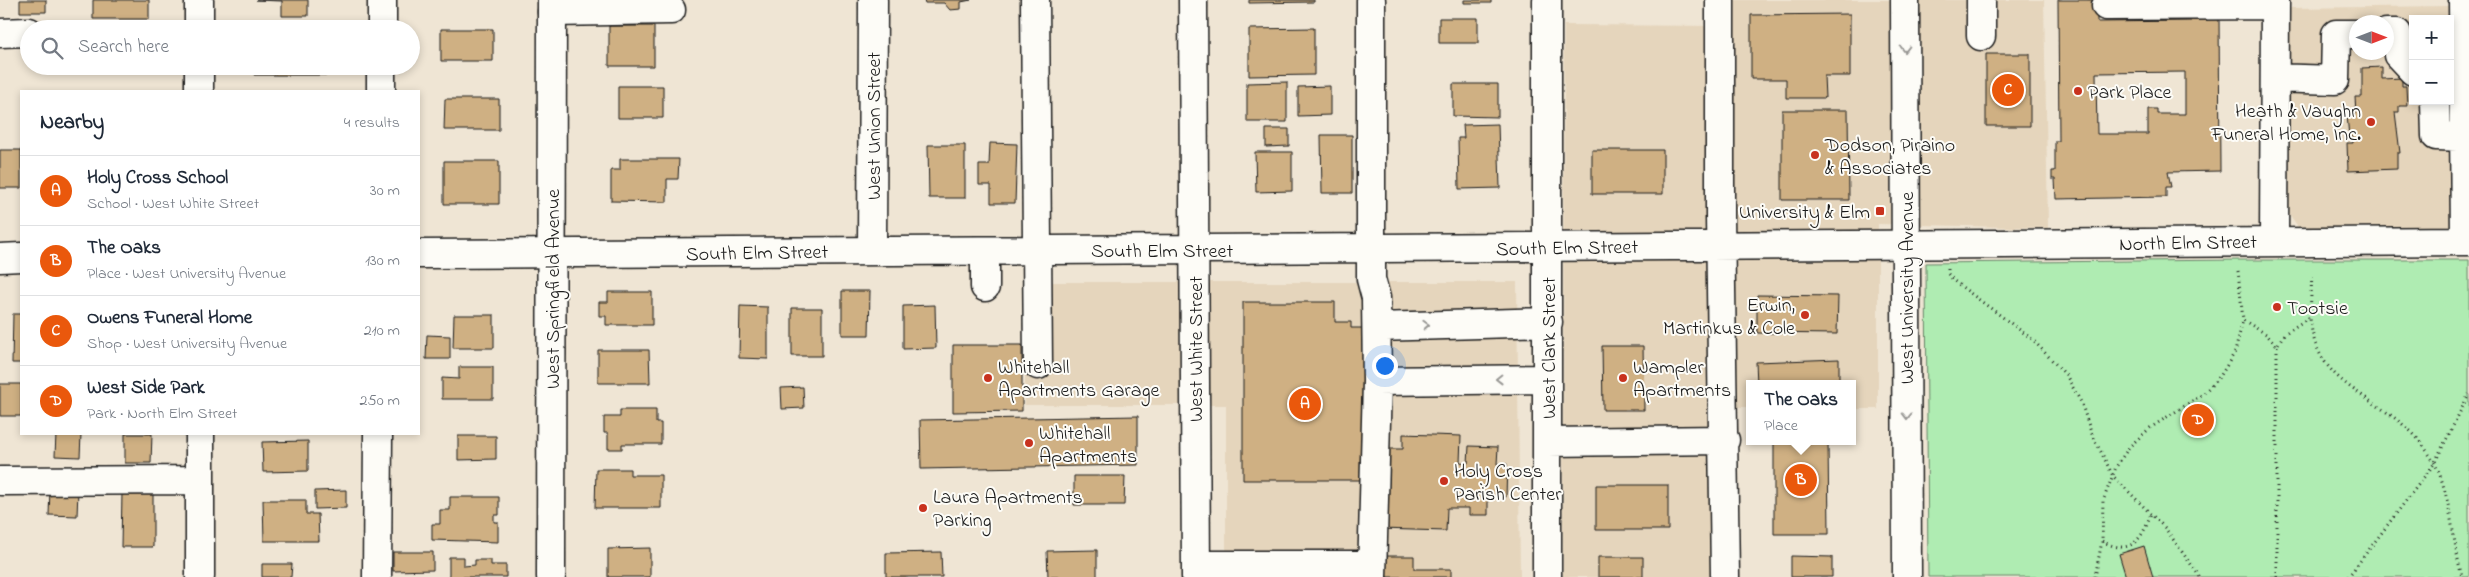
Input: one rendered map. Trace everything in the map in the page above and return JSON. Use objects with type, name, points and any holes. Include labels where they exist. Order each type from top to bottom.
[{"type":"street","points":[[199,0],[199,20]]},
{"type":"street","points":[[382,0],[382,20]]},
{"type":"street","name":"West Union Street","points":[[872,251],[873,0]]},
{"type":"street","points":[[1035,0],[1038,365]]},
{"type":"street","name":"West White Street","points":[[1193,0],[1196,571]]},
{"type":"street","points":[[1196,571],[1372,571],[1378,381],[1376,298],[1371,279],[1370,0]]},
{"type":"street","name":"West Clark Street","points":[[1547,0],[1547,577]]},
{"type":"street","points":[[1720,0],[1725,577]]},
{"type":"street","name":"West University Avenue","points":[[1905,0],[1907,577]]},
{"type":"street","points":[[1981,0],[1981,36]]},
{"type":"street","points":[[2463,0],[2467,241]]},
{"type":"street","points":[[2106,6],[2275,2],[2274,241]]},
{"type":"street","points":[[552,6],[672,10]]},
{"type":"street","name":"West Springfield Avenue","points":[[551,577],[552,6]]},
{"type":"street","points":[[0,33],[20,32]]},
{"type":"street","points":[[2394,33],[2397,33],[2398,55],[2409,67]]},
{"type":"street","points":[[2275,78],[2335,80],[2336,34],[2349,34]]},
{"type":"street","points":[[199,75],[199,90]]},
{"type":"street","points":[[381,90],[382,75]]},
{"type":"street","points":[[2435,105],[2436,136],[2464,137]]},
{"type":"street","name":"North Elm Street","points":[[1906,245],[2467,241]]},
{"type":"street","name":"South Elm Street","points":[[420,254],[1906,245]]},
{"type":"street","points":[[985,252],[985,287]]},
{"type":"street","points":[[0,258],[20,258]]},
{"type":"street","points":[[1377,327],[1548,322]]},
{"type":"street","points":[[1378,381],[1547,378]]},
{"type":"street","points":[[200,435],[200,577]]},
{"type":"street","points":[[377,577],[378,435]]},
{"type":"street","points":[[1547,442],[1725,440]]},
{"type":"street","points":[[0,481],[200,480]]},
{"type":"path","points":[[2095,577],[2102,541],[2103,501],[2113,476],[2129,448],[2150,428],[2203,394],[2221,375],[2235,352],[2243,320],[2238,271]]},
{"type":"path","points":[[2312,272],[2310,317],[2314,342],[2321,359],[2348,386],[2410,430],[2434,464],[2442,488],[2462,577]]},
{"type":"path","points":[[1948,274],[1954,281],[2032,339],[2066,375],[2081,402],[2091,432],[2113,476],[2166,528],[2200,577]]},
{"type":"path","points":[[2277,577],[2277,346],[2284,334],[2310,317]]},
{"type":"path","points":[[2243,320],[2266,334],[2277,346]]},
{"type":"path","points":[[2348,577],[2434,464],[2469,394]]},
{"type":"path","points":[[2102,541],[2119,548],[2132,548],[2142,535],[2151,514]]},
{"type":"shaded area","points":[[1728,0],[2044,0],[2048,228],[1878,224],[1878,409],[1856,409],[1856,380],[1746,380],[1746,407],[1711,407],[1714,577],[1563,577],[1564,25],[1728,26]]},
{"type":"shaded area","points":[[2451,6],[2451,15],[2409,15],[2409,105],[2451,105],[2452,230],[2299,228],[2287,211],[2289,8]]},
{"type":"shaded area","points":[[1025,282],[1517,282],[1520,577],[1226,577],[1226,405],[1025,405]]},
{"type":"green space","points":[[2469,260],[2469,577],[1928,577],[1926,263]]},
{"type":"building","points":[[20,0],[46,0],[46,12],[20,12]]},
{"type":"building","points":[[93,0],[149,0],[149,19],[93,19]]},
{"type":"building","points":[[256,0],[308,0],[308,16],[282,16],[282,1]]},
{"type":"building","points":[[924,0],[971,0],[961,2],[961,9],[950,10],[944,3],[925,3]]},
{"type":"building","points":[[1249,0],[1314,0],[1314,2],[1249,3]]},
{"type":"building","points":[[1464,0],[1491,0],[1491,3],[1464,3]]},
{"type":"building","name":"Park Place","points":[[2058,0],[2097,0],[2097,22],[2191,21],[2191,16],[2219,15],[2220,171],[2168,172],[2171,187],[2166,187],[2166,197],[2056,199],[2055,179],[2052,179],[2052,171],[2055,171],[2055,141],[2059,141]],"holes":[[[2185,72],[2185,114],[2157,114],[2157,109],[2148,109],[2148,134],[2097,134],[2096,73]]]},
{"type":"building","points":[[1850,14],[1850,76],[1824,76],[1825,98],[1786,98],[1786,79],[1751,79],[1751,15]]},
{"type":"building","points":[[1439,18],[1478,18],[1478,43],[1439,43]]},
{"type":"building","points":[[609,26],[654,26],[654,66],[609,66]]},
{"type":"building","points":[[1314,28],[1314,75],[1249,76],[1249,29]]},
{"type":"building","points":[[441,29],[493,29],[493,61],[441,61]]},
{"type":"building","points":[[1986,54],[2030,54],[2030,126],[1986,126]]},
{"type":"building","name":"Heath & Vaughn Funeral Home, Inc.","points":[[2382,67],[2382,79],[2402,78],[2402,86],[2406,86],[2407,106],[2399,106],[2399,112],[2395,112],[2400,153],[2397,153],[2397,169],[2348,171],[2347,143],[2353,143],[2353,137],[2349,137],[2347,115],[2356,114],[2355,97],[2362,97],[2362,68]]},
{"type":"building","points":[[1287,82],[1287,122],[1247,122],[1247,83]]},
{"type":"building","points":[[1453,84],[1498,84],[1498,117],[1453,116]]},
{"type":"building","points":[[618,86],[663,86],[663,118],[618,118]]},
{"type":"building","points":[[1330,86],[1330,115],[1298,116],[1298,87]]},
{"type":"building","points":[[445,99],[499,99],[499,130],[444,130]]},
{"type":"building","name":"Dodson, Piraino & Associates","points":[[1782,110],[1848,110],[1849,200],[1782,200]]},
{"type":"building","points":[[1498,124],[1500,188],[1459,189],[1458,138],[1464,138],[1463,125]]},
{"type":"building","points":[[1266,129],[1289,129],[1289,146],[1266,147]]},
{"type":"building","points":[[1321,135],[1352,135],[1352,193],[1322,193]]},
{"type":"building","points":[[990,143],[1017,144],[1015,203],[991,203],[991,185],[979,185],[979,165],[989,165]]},
{"type":"building","points":[[928,145],[965,145],[965,198],[929,198]]},
{"type":"building","points":[[0,150],[20,150],[20,188],[0,188]]},
{"type":"building","points":[[1592,150],[1663,150],[1663,194],[1592,194]]},
{"type":"building","points":[[1255,152],[1292,152],[1292,191],[1256,192]]},
{"type":"building","points":[[620,159],[679,159],[678,179],[667,179],[667,202],[611,201],[611,170],[620,170]]},
{"type":"building","points":[[444,161],[499,161],[499,204],[444,204]]},
{"type":"building","points":[[842,291],[870,291],[869,335],[842,335]]},
{"type":"building","points":[[608,292],[652,292],[652,325],[606,325],[606,316],[599,316],[599,302],[608,302]]},
{"type":"building","points":[[1757,295],[1838,296],[1837,334],[1757,333]]},
{"type":"building","points":[[1243,302],[1335,302],[1335,322],[1351,322],[1351,328],[1367,328],[1367,480],[1243,480]]},
{"type":"building","points":[[935,305],[936,348],[903,349],[903,306]]},
{"type":"building","points":[[740,306],[768,307],[768,359],[739,358]]},
{"type":"building","points":[[792,308],[822,308],[822,356],[792,356]]},
{"type":"building","points":[[13,314],[20,314],[20,363],[12,363]]},
{"type":"building","points":[[454,315],[494,315],[494,348],[453,348]]},
{"type":"building","points":[[427,335],[450,336],[450,359],[426,359]]},
{"type":"building","name":"Whitehall Apartments Garage","points":[[953,345],[1022,345],[1022,411],[953,412]]},
{"type":"building","name":"Wampler Apartments","points":[[1602,346],[1643,346],[1644,410],[1603,410]]},
{"type":"building","points":[[598,350],[649,350],[650,383],[598,383]]},
{"type":"building","points":[[1839,359],[1839,380],[1757,380],[1756,362]]},
{"type":"building","points":[[459,367],[493,367],[493,399],[442,399],[442,378],[459,379]]},
{"type":"building","points":[[0,384],[20,384],[20,416],[0,416]]},
{"type":"building","points":[[803,387],[804,408],[782,409],[781,388]]},
{"type":"building","points":[[620,410],[656,410],[656,423],[661,423],[661,444],[622,444],[622,449],[608,449],[608,433],[604,433],[604,417],[620,417]]},
{"type":"building","name":"Whitehall Apartments","points":[[1138,416],[1138,465],[921,469],[920,420]]},
{"type":"building","name":"Holy Cross Parish Center","points":[[1403,434],[1461,436],[1460,462],[1468,463],[1469,446],[1498,447],[1497,464],[1507,464],[1506,497],[1488,497],[1488,515],[1469,515],[1469,508],[1447,508],[1446,531],[1380,529],[1382,449],[1403,449]]},
{"type":"building","points":[[56,435],[81,435],[80,457],[55,456]]},
{"type":"building","points":[[125,435],[152,435],[151,463],[125,463]]},
{"type":"building","points":[[458,436],[496,436],[496,459],[458,460]]},
{"type":"building","points":[[308,441],[308,471],[263,472],[262,442]]},
{"type":"building","points":[[1774,445],[1828,445],[1829,534],[1774,534]]},
{"type":"building","points":[[596,469],[630,469],[630,475],[661,475],[661,508],[595,508]]},
{"type":"building","points":[[1074,476],[1125,476],[1124,505],[1074,505]]},
{"type":"building","points":[[1596,485],[1668,485],[1668,530],[1596,530]]},
{"type":"building","points":[[50,489],[78,490],[77,516],[49,515]]},
{"type":"building","points":[[346,490],[346,508],[315,509],[315,491]]},
{"type":"building","points":[[122,493],[153,493],[153,547],[121,547]]},
{"type":"building","points":[[450,497],[499,497],[499,515],[494,515],[494,522],[498,522],[498,542],[432,540],[432,524],[440,524],[440,510],[450,510]]},
{"type":"building","points":[[263,500],[306,500],[306,514],[318,514],[319,541],[264,541]]},
{"type":"building","points":[[2144,546],[2153,577],[2126,577],[2119,554]]},
{"type":"building","points":[[650,548],[650,577],[608,577],[608,549]]},
{"type":"building","points":[[1097,550],[1097,577],[1048,577],[1047,551]]},
{"type":"building","points":[[393,552],[433,552],[433,570],[393,571]]},
{"type":"building","points":[[941,552],[942,577],[886,577],[886,553]]},
{"type":"building","points":[[1382,556],[1414,556],[1414,569],[1451,569],[1451,577],[1382,577]]},
{"type":"building","points":[[1791,556],[1832,557],[1832,577],[1791,577]]},
{"type":"building","points":[[449,557],[464,557],[464,566],[475,565],[475,560],[491,560],[491,565],[506,565],[506,577],[449,577]]},
{"type":"building","points":[[1598,557],[1643,557],[1643,577],[1598,577]]},
{"type":"building","points":[[262,564],[292,564],[291,577],[262,577]]},
{"type":"place","name":"Owens Funeral Home","points":[[2008,90]]},
{"type":"place","name":"Park Place","points":[[2078,91]]},
{"type":"place","name":"Heath & Vaughn Funeral Home, Inc.","points":[[2371,122]]},
{"type":"place","name":"Dodson, Piraino & Associates","points":[[1815,155]]},
{"type":"place","name":"University & Elm","points":[[1880,211]]},
{"type":"place","name":"Tootsie","points":[[2277,307]]},
{"type":"place","name":"Erwin, Martinkus & Cole","points":[[1805,315]]},
{"type":"place","name":"Whitehall Apartments Garage","points":[[988,378]]},
{"type":"place","name":"Wampler Apartments","points":[[1623,378]]},
{"type":"place","name":"Holy Cross School","points":[[1305,404]]},
{"type":"place","name":"West Side Park","points":[[2198,420]]},
{"type":"place","name":"Whitehall Apartments","points":[[1029,443]]},
{"type":"place","name":"The Oaks","points":[[1801,480]]},
{"type":"place","name":"Holy Cross Parish Center","points":[[1444,481]]},
{"type":"place","name":"Laura Apartments Parking","points":[[923,508]]}]
